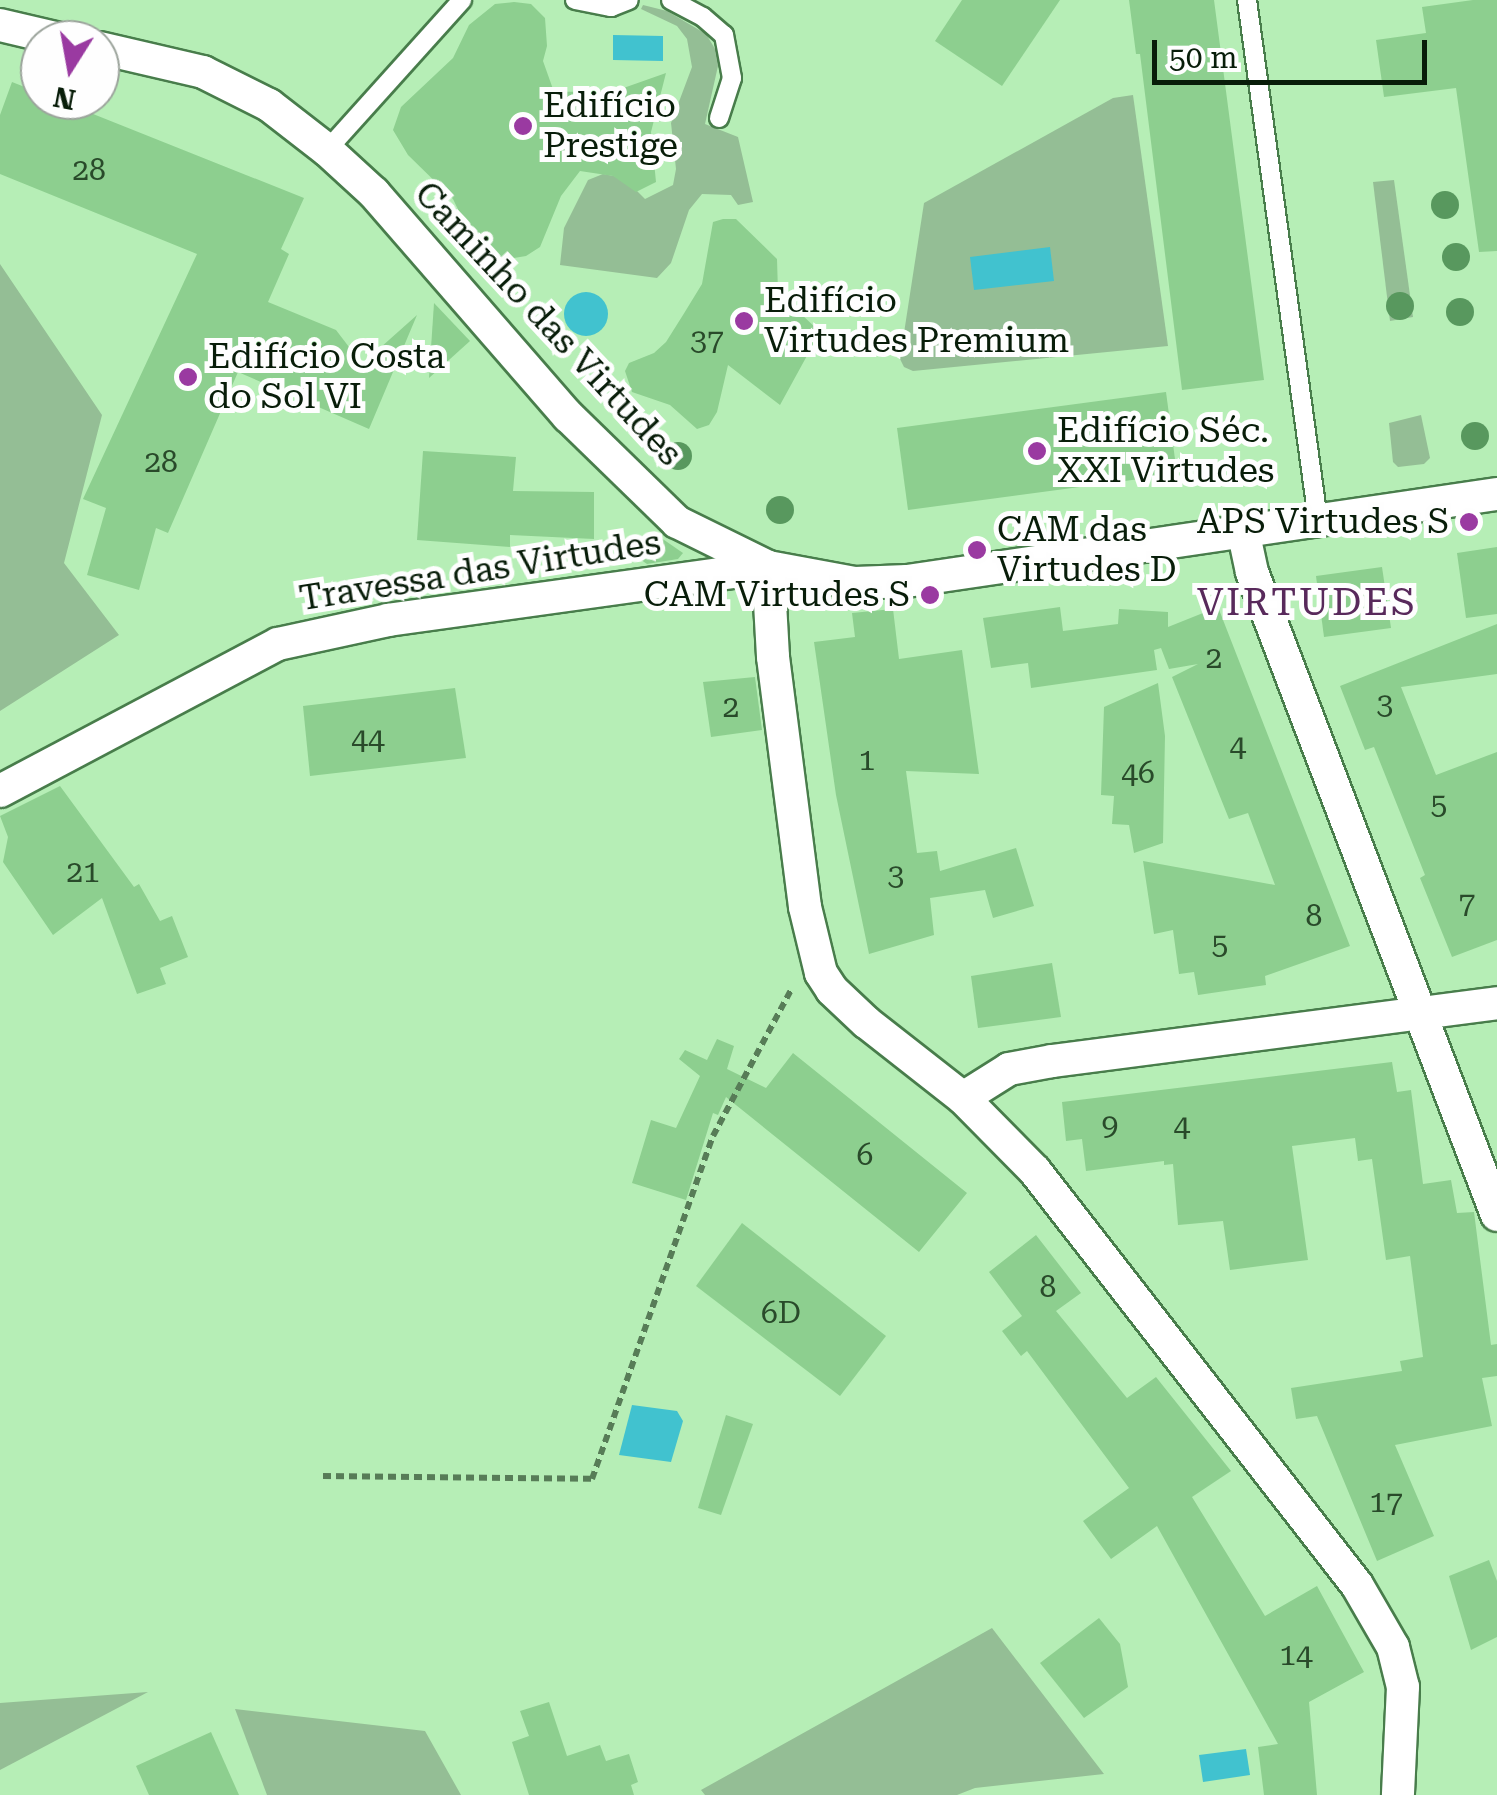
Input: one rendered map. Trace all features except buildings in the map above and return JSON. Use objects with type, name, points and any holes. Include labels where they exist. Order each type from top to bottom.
[{"type":"street","name":"Caminho das Virtudes","points":[[120,53],[204,72],[269,105],[328,150],[374,193],[568,416],[678,522],[768,567],[854,584],[906,581],[1497,494]]},
{"type":"street","points":[[1242,530],[1252,572],[1497,1215]]},
{"type":"street","name":"Travessa das Virtudes","points":[[0,791],[278,644],[388,620],[768,567]]},
{"type":"street","points":[[768,567],[772,657],[814,956],[832,990],[963,1098],[1034,1171],[1358,1585],[1393,1647],[1401,1676],[1398,1795]]},
{"type":"street","points":[[963,1098],[1009,1069],[1497,1003]]},
{"type":"lane","points":[[328,150],[462,0]]},
{"type":"lane","points":[[576,0],[611,7],[629,0]]},
{"type":"lane","points":[[671,0],[724,35],[732,78],[719,118]]},
{"type":"lane","points":[[1247,0],[1318,520]]},
{"type":"path","points":[[323,1476],[592,1479],[712,1136],[791,990]]},
{"type":"green space","points":[[643,5],[667,11],[706,34],[720,57],[705,124],[738,137],[753,202],[738,205],[731,195],[702,194],[689,210],[671,263],[657,278],[560,265],[564,228],[588,180],[603,174],[624,178],[645,199],[673,185],[676,169],[671,123],[692,67],[687,39],[677,26],[641,9]]},
{"type":"green space","points":[[1133,95],[1168,346],[913,371],[904,367],[900,359],[924,203],[1113,98]]},
{"type":"green space","points":[[1394,180],[1413,317],[1390,321],[1373,182]]},
{"type":"green space","points":[[0,264],[102,415],[64,563],[119,635],[0,711]]},
{"type":"green space","points":[[1421,415],[1430,458],[1424,464],[1398,467],[1393,462],[1389,423]]},
{"type":"green space","points":[[992,1628],[1104,1774],[975,1788],[957,1795],[705,1795],[701,1790]]},
{"type":"green space","points":[[148,1692],[0,1770],[0,1703]]},
{"type":"green space","points":[[235,1709],[425,1731],[461,1795],[267,1795]]},
{"type":"water","points":[[613,35],[663,36],[663,61],[613,60]]},
{"type":"water","points":[[1050,247],[1054,281],[974,290],[970,257]]},
{"type":"water","points":[[586,292],[602,298],[608,314],[602,330],[586,336],[570,330],[564,314],[570,298]]},
{"type":"water","points":[[632,1405],[677,1411],[683,1421],[671,1462],[619,1455]]},
{"type":"water","points":[[1246,1749],[1250,1775],[1203,1782],[1199,1755]]},
{"type":"place","name":"Edifício Prestige","points":[[523,126]]},
{"type":"place","name":"Edifício Virtudes Premium","points":[[744,321]]},
{"type":"place","name":"Edifício Costa do Sol VI","points":[[188,377]]},
{"type":"place","name":"Edifício Séc. XXI Virtudes","points":[[1037,451]]},
{"type":"place","name":"APS Virtudes S","points":[[1469,522]]},
{"type":"place","name":"CAM das Virtudes D","points":[[977,550]]},
{"type":"place","name":"CAM Virtudes S","points":[[930,595]]},
{"type":"district","name":"VIRTUDES","points":[[1307,603]]}]
